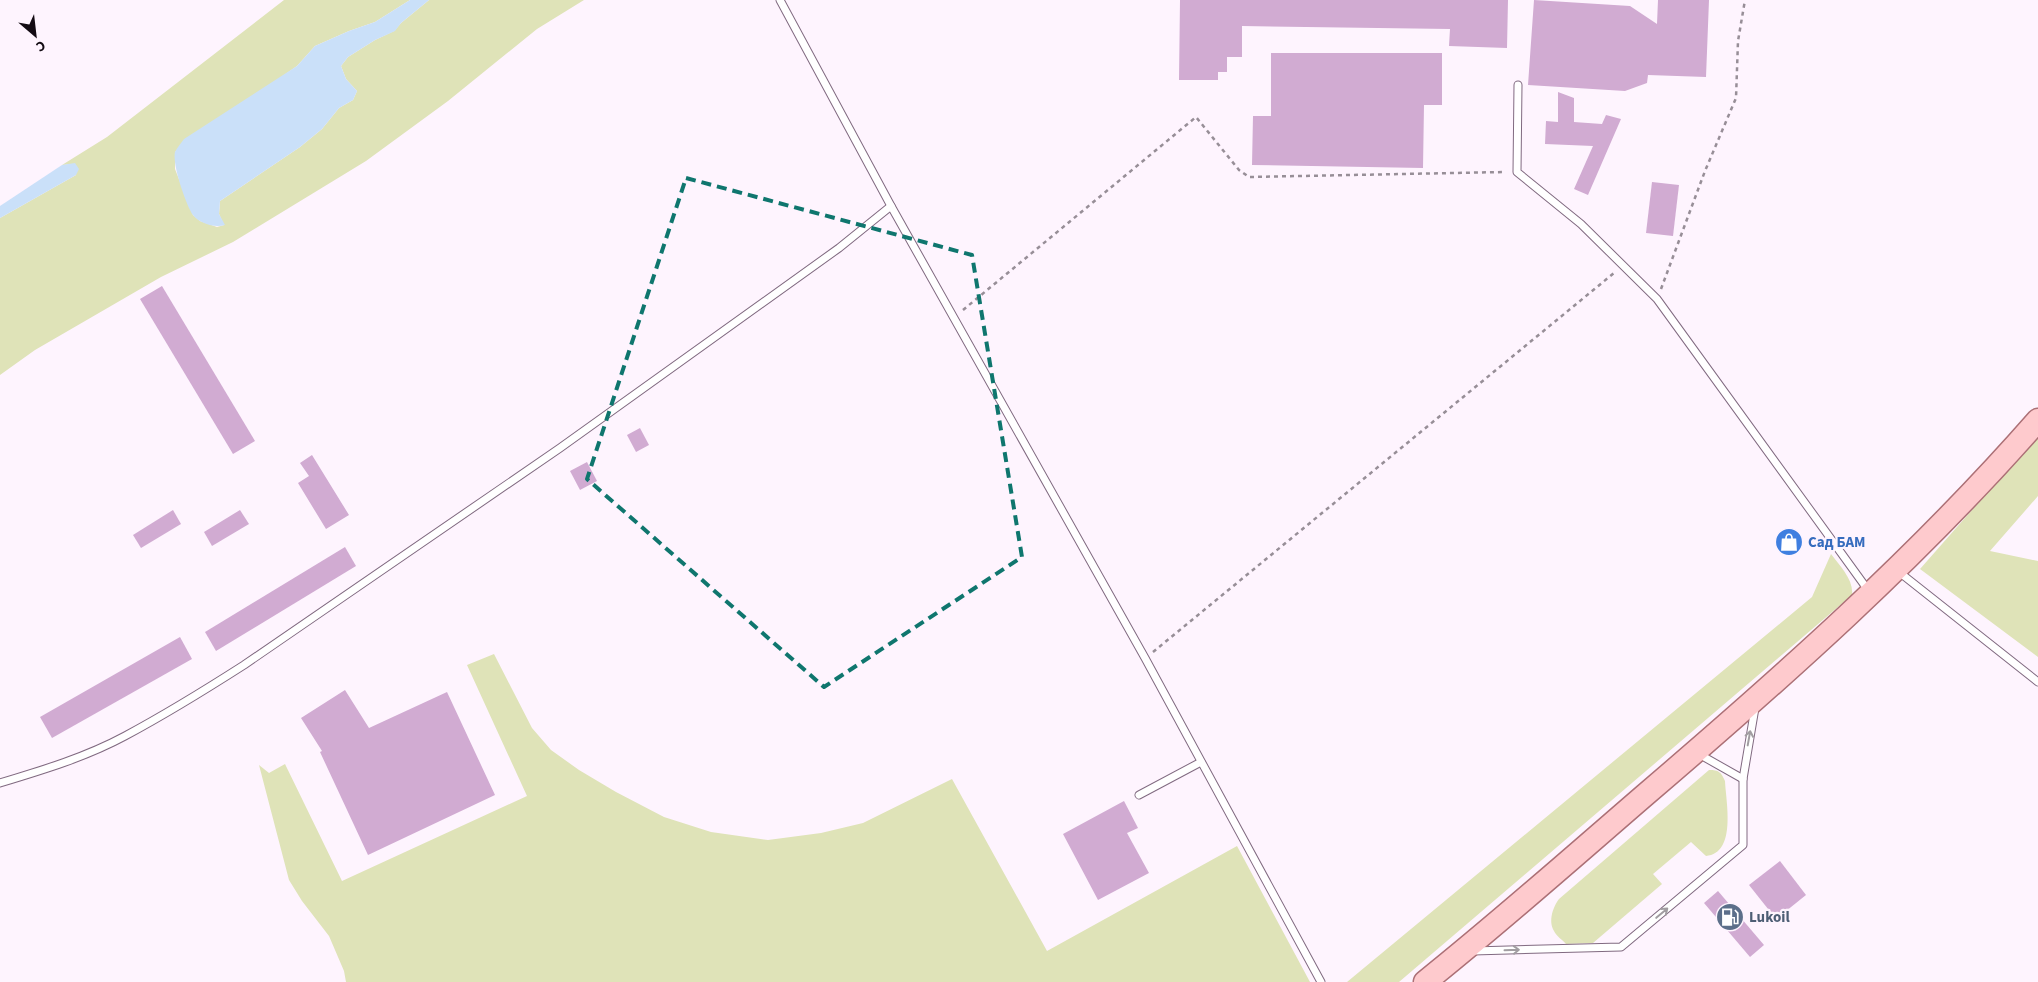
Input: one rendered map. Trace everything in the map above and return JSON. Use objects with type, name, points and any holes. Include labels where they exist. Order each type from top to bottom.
[{"type":"main road","points":[[1425,982],[1463,952],[1695,752],[1872,594],[1991,474],[2038,420]]},
{"type":"lane","points":[[780,0],[891,206],[1145,658],[1321,982]]},
{"type":"lane","points":[[1518,85],[1517,172],[1580,224],[1657,299],[1872,594]]},
{"type":"lane","points":[[0,783],[60,764],[124,736],[190,699],[244,665],[560,448],[840,248],[891,206]]},
{"type":"lane","points":[[1897,570],[2038,682]]},
{"type":"lane","points":[[1463,952],[1621,947],[1743,845],[1743,780],[1756,698]]},
{"type":"lane","points":[[1695,752],[1743,780]]},
{"type":"lane","points":[[1139,795],[1201,762]]},
{"type":"path","points":[[1657,299],[1705,171],[1736,98],[1738,41],[1745,0]]},
{"type":"path","points":[[954,318],[1196,117],[1239,170],[1249,176],[1517,172]]},
{"type":"path","points":[[1145,658],[1623,266]]},
{"type":"highlighted area","points":[[686,178],[972,255],[1022,557],[824,687],[587,479]]},
{"type":"green space","points":[[284,0],[410,0],[375,22],[315,46],[297,66],[175,152],[175,169],[193,215],[200,221],[217,227],[224,225],[219,214],[220,201],[300,147],[322,129],[339,108],[353,100],[357,91],[346,79],[341,66],[348,57],[375,40],[394,31],[429,0],[584,0],[537,29],[448,101],[366,161],[233,242],[161,277],[35,350],[0,375],[0,218],[76,175],[75,164],[62,165],[107,137]]},
{"type":"green space","points":[[2038,435],[2038,496],[1990,551],[2038,561],[2038,657],[1920,569]]},
{"type":"green space","points":[[1831,554],[1849,579],[1852,595],[1399,982],[1347,982],[1812,597]]},
{"type":"green space","points":[[494,654],[532,728],[551,750],[579,770],[616,792],[664,817],[711,832],[768,840],[821,833],[863,823],[952,779],[1047,951],[1237,846],[1310,982],[346,982],[344,971],[329,936],[302,901],[289,880],[259,765],[269,773],[285,764],[342,881],[527,796],[467,665]]},
{"type":"green space","points":[[1709,770],[1719,772],[1725,781],[1728,813],[1726,836],[1722,846],[1716,853],[1706,856],[1691,842],[1653,874],[1662,884],[1593,943],[1566,944],[1555,933],[1551,923],[1553,910],[1559,899]]},
{"type":"water","points":[[410,0],[429,0],[401,23],[395,31],[375,40],[348,57],[341,66],[346,79],[357,91],[353,100],[339,108],[322,129],[300,147],[220,201],[219,214],[225,225],[208,224],[196,218],[187,203],[176,165],[175,152],[184,139],[297,66],[315,46],[375,22]]},
{"type":"water","points":[[75,163],[79,169],[76,175],[0,218],[0,206],[62,165]]},
{"type":"building","points":[[1180,0],[1508,0],[1507,48],[1449,46],[1450,29],[1242,26],[1242,57],[1227,57],[1227,72],[1218,72],[1218,80],[1179,80]]},
{"type":"building","points":[[1534,0],[1630,6],[1657,24],[1658,0],[1709,0],[1706,77],[1648,75],[1647,83],[1625,91],[1528,85]]},
{"type":"building","points":[[1271,53],[1442,53],[1442,105],[1424,105],[1423,168],[1252,165],[1253,116],[1271,116]]},
{"type":"building","points":[[1558,92],[1574,98],[1574,122],[1602,124],[1606,115],[1621,119],[1588,195],[1574,189],[1593,146],[1545,144],[1546,121],[1558,122]]},
{"type":"building","points":[[1652,182],[1679,185],[1673,236],[1646,233]]},
{"type":"building","points":[[162,286],[255,441],[233,454],[140,299]]},
{"type":"building","points":[[640,428],[649,445],[636,452],[627,435]]},
{"type":"building","points":[[312,455],[349,515],[326,529],[298,483],[309,476],[300,463]]},
{"type":"building","points":[[587,462],[597,481],[580,490],[570,471]]},
{"type":"building","points":[[173,510],[181,524],[141,548],[133,535]]},
{"type":"building","points":[[240,510],[249,524],[212,546],[204,532]]},
{"type":"building","points":[[345,547],[356,566],[216,651],[205,632]]},
{"type":"building","points":[[180,637],[192,659],[52,738],[40,717]]},
{"type":"building","points":[[345,690],[369,728],[447,692],[495,795],[368,855],[320,752],[322,751],[301,718]]},
{"type":"building","points":[[1124,801],[1138,828],[1127,833],[1149,873],[1098,900],[1063,834]]},
{"type":"building","points":[[1780,861],[1806,895],[1776,919],[1749,885]]},
{"type":"building","points":[[1718,891],[1764,945],[1750,957],[1704,903]]},
{"type":"place","name":"Сад БАМ","points":[[1789,542]]},
{"type":"place","name":"Lukoil","points":[[1730,917]]}]
